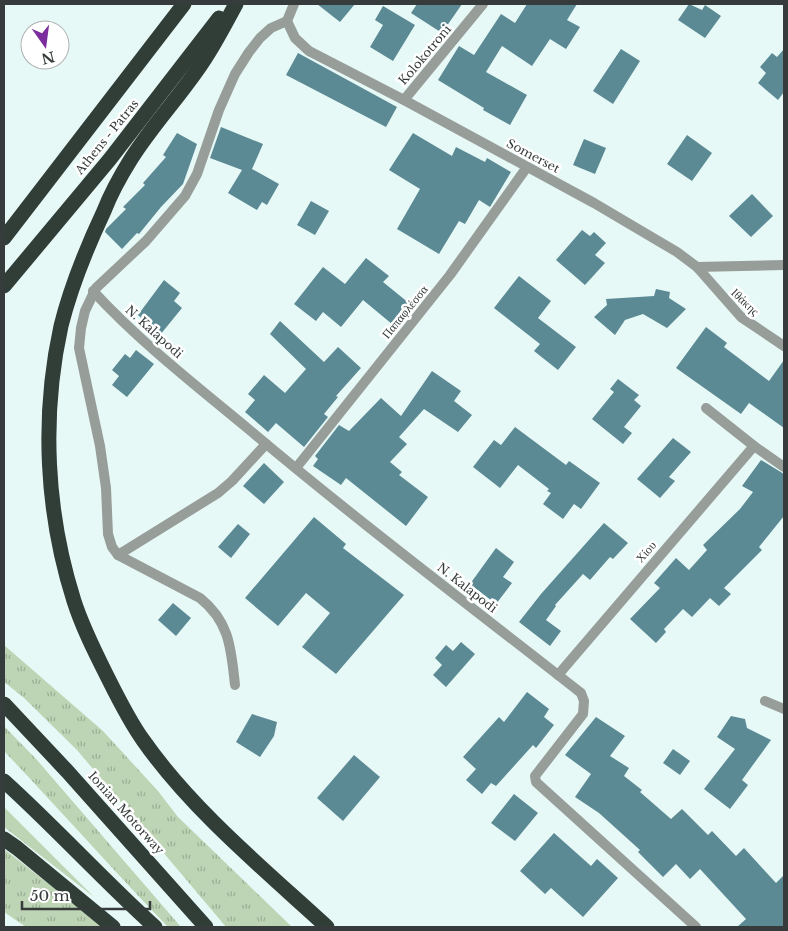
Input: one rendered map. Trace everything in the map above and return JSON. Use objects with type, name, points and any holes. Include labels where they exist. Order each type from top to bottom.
[{"type":"highway","name":"Athens - Patras","points":[[4,238],[184,4]]},
{"type":"highway","name":"Athens - Patras","points":[[4,286],[110,159],[230,4]]},
{"type":"highway","points":[[236,4],[205,59],[131,158],[104,209],[80,268],[62,325],[51,384],[48,437],[52,493],[59,548],[75,603],[93,649],[142,740],[188,796],[327,927]]},
{"type":"highway","points":[[4,704],[22,722]]},
{"type":"highway","points":[[4,710],[22,722]]},
{"type":"highway","name":"Ionian Motorway","points":[[22,722],[206,927]]},
{"type":"highway","points":[[4,780],[116,892],[156,927]]},
{"type":"highway","points":[[4,839],[113,927]]},
{"type":"street","points":[[235,685],[229,639],[220,620],[211,608],[191,593],[118,555],[112,547],[108,534],[106,488],[100,446],[79,348],[81,328],[94,291],[146,241],[185,196],[197,174],[219,110],[233,79],[260,38],[271,28],[287,21],[294,4]]},
{"type":"street","name":"Kolokotroni","points":[[404,100],[483,4]]},
{"type":"street","name":"Somerset","points":[[287,21],[295,38],[309,51],[404,100],[654,237],[697,267]]},
{"type":"street","name":"Παπαφλέσσα","points":[[296,468],[450,275],[527,167]]},
{"type":"street","points":[[697,267],[784,265]]},
{"type":"street","name":"Ιθάκης","points":[[697,267],[741,316],[784,346]]},
{"type":"street","name":"N. Kalapodi","points":[[94,291],[110,309],[162,356],[266,444],[581,693],[584,701],[584,710],[535,776],[536,782],[696,927]]},
{"type":"street","points":[[706,408],[784,467]]},
{"type":"street","points":[[118,555],[218,493],[232,481],[266,444]]},
{"type":"street","name":"Χίου","points":[[558,675],[754,446]]},
{"type":"street","points":[[765,701],[784,709]]},
{"type":"green space","points":[[4,645],[103,731],[158,791],[178,817],[292,927],[226,927],[77,750],[23,697],[4,682]]},
{"type":"green space","points":[[4,726],[37,760],[181,927],[168,927],[4,751]]},
{"type":"green space","points":[[4,807],[94,897],[4,827]]},
{"type":"green space","points":[[4,849],[104,927],[26,927],[4,912]]},
{"type":"building","points":[[317,4],[355,4],[340,22]]},
{"type":"building","points":[[417,4],[462,4],[442,33],[411,13]]},
{"type":"building","points":[[527,4],[577,4],[567,20],[580,27],[566,49],[550,39],[532,66],[502,46],[486,72],[527,95],[510,125],[483,110],[484,108],[438,80],[459,46],[474,55],[501,14],[515,23]]},
{"type":"building","points":[[689,4],[702,10],[705,5],[721,16],[705,38],[678,20]]},
{"type":"building","points":[[383,6],[415,25],[393,61],[370,47],[383,25],[375,20]]},
{"type":"building","points":[[621,49],[640,61],[613,104],[593,91]]},
{"type":"building","points":[[784,49],[784,92],[778,100],[758,83],[766,73],[760,67],[772,53],[777,57]]},
{"type":"building","points":[[298,53],[397,107],[386,127],[286,75]]},
{"type":"building","points":[[221,127],[263,144],[252,169],[279,184],[267,205],[262,202],[257,210],[228,193],[242,170],[210,158]]},
{"type":"building","points":[[177,133],[197,144],[183,184],[139,234],[137,233],[122,249],[105,232],[106,229],[126,209],[123,207],[145,185],[143,183],[166,157],[163,155]]},
{"type":"building","points":[[413,133],[452,156],[456,147],[485,162],[487,158],[511,172],[490,207],[479,200],[465,224],[459,221],[439,254],[397,229],[420,189],[389,170]]},
{"type":"building","points":[[687,135],[712,153],[692,181],[667,164]]},
{"type":"building","points":[[584,139],[606,148],[595,174],[573,165]]},
{"type":"building","points":[[752,194],[773,216],[751,237],[729,216]]},
{"type":"building","points":[[311,201],[329,211],[315,235],[297,225]]},
{"type":"building","points":[[582,230],[590,236],[594,232],[606,243],[595,255],[605,263],[585,285],[556,260]]},
{"type":"building","points":[[366,258],[389,276],[383,282],[415,308],[398,329],[363,300],[341,327],[323,312],[316,321],[294,304],[323,267],[345,284]]},
{"type":"building","points":[[519,276],[551,301],[538,318],[576,347],[558,370],[534,351],[540,344],[494,308]]},
{"type":"building","points":[[164,280],[180,293],[174,301],[182,308],[160,335],[138,315]]},
{"type":"building","points":[[656,289],[670,292],[669,298],[686,309],[667,328],[643,314],[625,320],[615,335],[594,317],[607,305],[606,299],[654,296]]},
{"type":"building","points":[[280,321],[324,362],[338,347],[361,368],[336,396],[338,397],[324,414],[328,417],[304,447],[276,423],[268,432],[245,412],[255,400],[248,394],[264,375],[285,393],[306,369],[270,334]]},
{"type":"building","points":[[706,327],[727,343],[724,347],[769,381],[784,360],[784,428],[749,403],[741,414],[676,368]]},
{"type":"building","points":[[136,350],[154,364],[127,397],[112,385],[119,376],[112,370],[125,354],[130,358]]},
{"type":"building","points":[[432,371],[461,391],[454,401],[472,415],[458,432],[424,409],[399,437],[407,444],[390,462],[402,472],[399,475],[428,497],[406,526],[346,478],[341,485],[313,466],[318,459],[315,456],[339,425],[349,431],[381,398],[401,416]]},
{"type":"building","points":[[618,379],[639,395],[634,400],[641,406],[624,427],[632,433],[623,444],[592,419],[614,392],[610,389]]},
{"type":"building","points":[[515,427],[566,465],[569,461],[600,483],[581,509],[574,504],[563,519],[543,504],[551,493],[547,491],[549,489],[518,465],[500,488],[473,467],[494,440],[501,445]]},
{"type":"building","points":[[673,438],[691,452],[669,477],[675,481],[660,498],[637,479]]},
{"type":"building","points":[[761,460],[784,474],[784,516],[759,547],[762,550],[724,588],[731,594],[719,606],[710,598],[692,617],[683,609],[664,629],[666,632],[656,643],[630,619],[660,588],[654,583],[676,558],[689,570],[707,550],[703,545],[740,509],[753,492],[742,486]]},
{"type":"building","points":[[264,463],[284,482],[264,504],[243,486]]},
{"type":"building","points":[[314,517],[346,544],[343,548],[404,595],[336,674],[302,647],[330,613],[306,593],[278,626],[245,598]]},
{"type":"building","points":[[604,523],[628,543],[613,559],[610,557],[590,580],[583,574],[555,605],[546,620],[561,631],[550,646],[519,622],[541,594]]},
{"type":"building","points":[[238,524],[250,534],[231,558],[218,547]]},
{"type":"building","points":[[496,548],[514,562],[503,577],[512,583],[496,604],[470,584]]},
{"type":"building","points":[[173,603],[191,618],[176,636],[158,620]]},
{"type":"building","points":[[461,642],[475,654],[446,687],[433,675],[442,665],[435,658],[446,645],[453,651]]},
{"type":"building","points":[[527,692],[549,709],[544,717],[554,725],[536,748],[533,745],[496,786],[491,783],[482,794],[466,780],[476,769],[463,757],[499,717],[504,722]]},
{"type":"building","points":[[252,714],[277,722],[274,736],[260,757],[236,742]]},
{"type":"building","points":[[731,716],[745,719],[747,728],[771,740],[742,780],[748,785],[730,809],[704,789],[735,749],[717,737]]},
{"type":"building","points":[[596,717],[625,736],[610,756],[629,768],[624,776],[642,790],[640,792],[671,819],[682,809],[708,835],[712,831],[736,856],[744,848],[776,883],[784,875],[784,927],[737,927],[746,919],[700,869],[690,879],[676,864],[663,877],[638,852],[640,850],[599,813],[575,797],[591,774],[565,755]]},
{"type":"building","points":[[673,749],[690,761],[680,775],[663,763]]},
{"type":"building","points":[[354,755],[380,777],[343,821],[317,798]]},
{"type":"building","points":[[514,794],[538,813],[515,841],[491,823]]},
{"type":"building","points":[[554,833],[591,866],[597,859],[618,878],[583,917],[551,888],[545,894],[520,871]]}]
